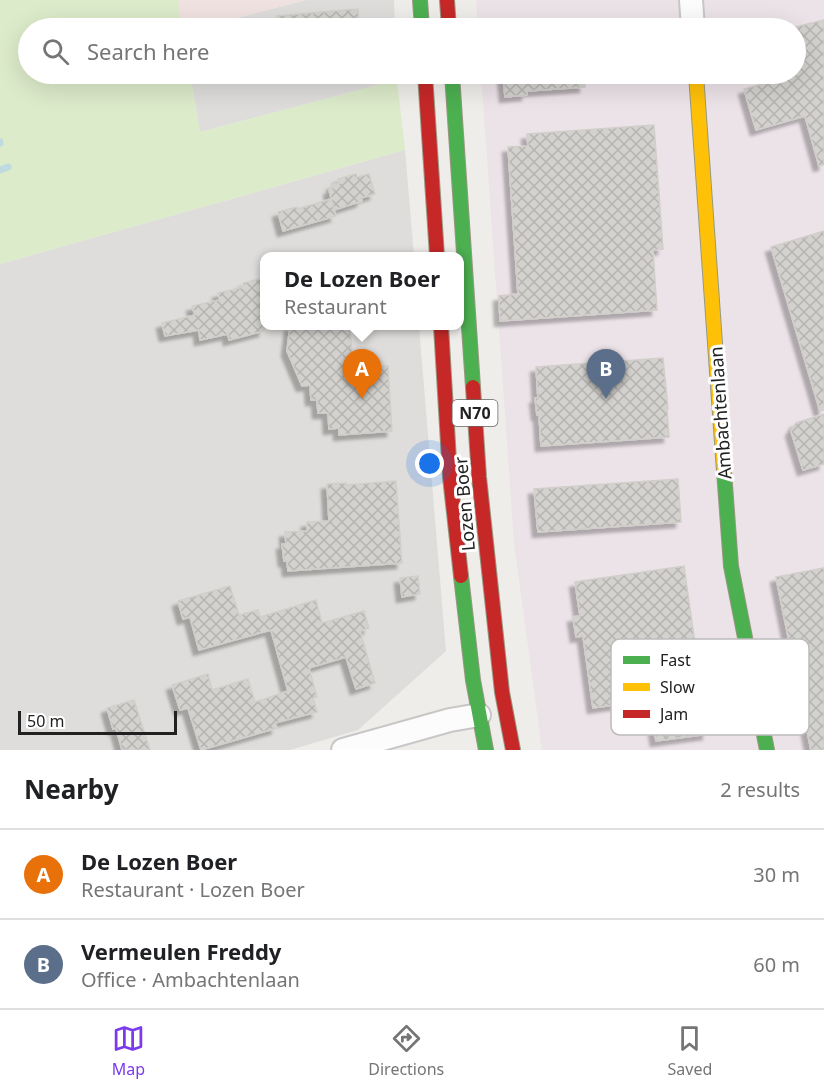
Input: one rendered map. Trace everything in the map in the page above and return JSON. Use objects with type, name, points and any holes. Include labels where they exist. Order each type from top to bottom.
[{"type":"main road","points":[[420,0],[421,18]]},
{"type":"main road","points":[[447,0],[448,18]]},
{"type":"main road","points":[[426,84],[437,252]]},
{"type":"main road","name":"Lozen Boer","points":[[453,84],[464,252]]},
{"type":"main road","name":"Ambachtenlaan","points":[[697,84],[731,566],[745,639]]},
{"type":"main road","name":"Lozen Boer","points":[[464,253],[479,477],[502,692],[513,750]]},
{"type":"main road","name":"Lozen Boer","points":[[441,330],[450,477],[479,715]]},
{"type":"main road","name":"N70","points":[[479,715],[486,750]]},
{"type":"main road","name":"Ambachtenlaan","points":[[764,735],[767,750]]},
{"type":"street","points":[[691,0],[692,18]]},
{"type":"street","points":[[343,750],[450,720],[479,715]]},
{"type":"shaded area","points":[[178,0],[306,0],[237,18],[181,18]]},
{"type":"shaded area","points":[[306,0],[394,0],[395,18],[237,18]]},
{"type":"shaded area","points":[[476,0],[824,0],[824,750],[542,750],[514,543],[482,84],[806,84],[806,18],[477,18]]},
{"type":"shaded area","points":[[192,84],[382,84],[200,132]]},
{"type":"shaded area","points":[[405,150],[414,252],[260,252],[260,330],[419,330],[446,651],[358,730],[290,750],[0,750],[0,264]]},
{"type":"green space","points":[[0,0],[178,0],[181,18],[18,18],[18,84],[192,84],[200,132],[382,84],[397,84],[405,150],[0,264]]},
{"type":"building","points":[[358,9],[358,18],[277,18],[277,16]]},
{"type":"building","points":[[824,20],[824,165],[819,166],[805,116],[756,130],[744,89],[762,84],[806,84],[806,24]]},
{"type":"building","points":[[504,84],[585,84],[585,87],[527,91],[527,95],[505,97]]},
{"type":"building","points":[[654,125],[663,249],[653,250],[657,310],[500,321],[499,296],[518,294],[508,147],[528,146],[527,134]]},
{"type":"building","points":[[356,174],[357,177],[369,174],[375,194],[334,210],[336,216],[283,231],[278,212],[331,199],[334,209],[329,190],[333,188],[332,185],[340,183],[338,179]]},
{"type":"building","points":[[824,231],[824,410],[820,411],[771,247]]},
{"type":"building","points":[[260,279],[260,330],[264,331],[229,340],[228,334],[200,340],[199,330],[165,336],[162,323],[195,315],[192,306],[220,300],[218,293],[244,287],[243,283]]},
{"type":"building","points":[[290,330],[350,330],[353,368],[388,366],[392,431],[339,435],[339,428],[329,429],[328,413],[318,413],[317,400],[311,400],[310,385],[302,386],[287,351]]},
{"type":"building","points":[[663,358],[669,437],[541,446],[539,415],[537,415],[535,398],[538,398],[536,367]]},
{"type":"building","points":[[824,414],[824,464],[803,470],[791,431],[796,423]]},
{"type":"building","points":[[678,479],[681,522],[538,532],[534,489]]},
{"type":"building","points":[[396,481],[402,563],[288,571],[282,544],[286,544],[285,532],[307,531],[307,522],[329,521],[327,484],[346,483],[346,485]]},
{"type":"building","points":[[684,566],[694,639],[611,639],[611,705],[593,708],[583,636],[576,637],[573,617],[580,616],[575,582]]},
{"type":"building","points":[[824,568],[824,750],[811,750],[808,735],[809,639],[789,639],[776,577]]},
{"type":"building","points":[[418,576],[420,594],[402,597],[400,578]]},
{"type":"building","points":[[230,586],[239,615],[258,610],[260,617],[316,600],[322,623],[364,611],[369,628],[360,631],[375,683],[356,689],[346,657],[309,668],[317,697],[313,698],[317,712],[275,723],[277,728],[201,750],[188,708],[180,710],[172,685],[208,674],[212,690],[248,679],[255,702],[288,691],[271,630],[199,650],[190,617],[183,619],[178,601]]},
{"type":"building","points":[[134,700],[150,750],[122,750],[116,728],[113,729],[107,708]]},
{"type":"building","points":[[655,735],[701,735],[656,741]]},
{"type":"waterway","points":[[0,170],[8,167]]},
{"type":"traffic: fast","points":[[420,0],[421,18]]},
{"type":"traffic: fast","points":[[453,84],[464,252]]},
{"type":"traffic: fast","points":[[464,253],[473,387]]},
{"type":"traffic: fast","points":[[724,471],[731,566],[745,639]]},
{"type":"traffic: fast","points":[[461,576],[473,680],[486,750]]},
{"type":"traffic: fast","points":[[764,735],[767,750]]},
{"type":"traffic: slow","points":[[697,84],[724,471]]},
{"type":"traffic: jam","points":[[447,0],[448,18]]},
{"type":"traffic: jam","points":[[426,84],[437,252]]},
{"type":"traffic: jam","points":[[441,330],[450,477],[461,576]]},
{"type":"traffic: jam","points":[[473,387],[479,477],[502,692],[513,750]]},
{"type":"place","name":"De Lozen Boer","points":[[362,399]]},
{"type":"place","name":"Vermeulen Freddy","points":[[606,399]]}]
